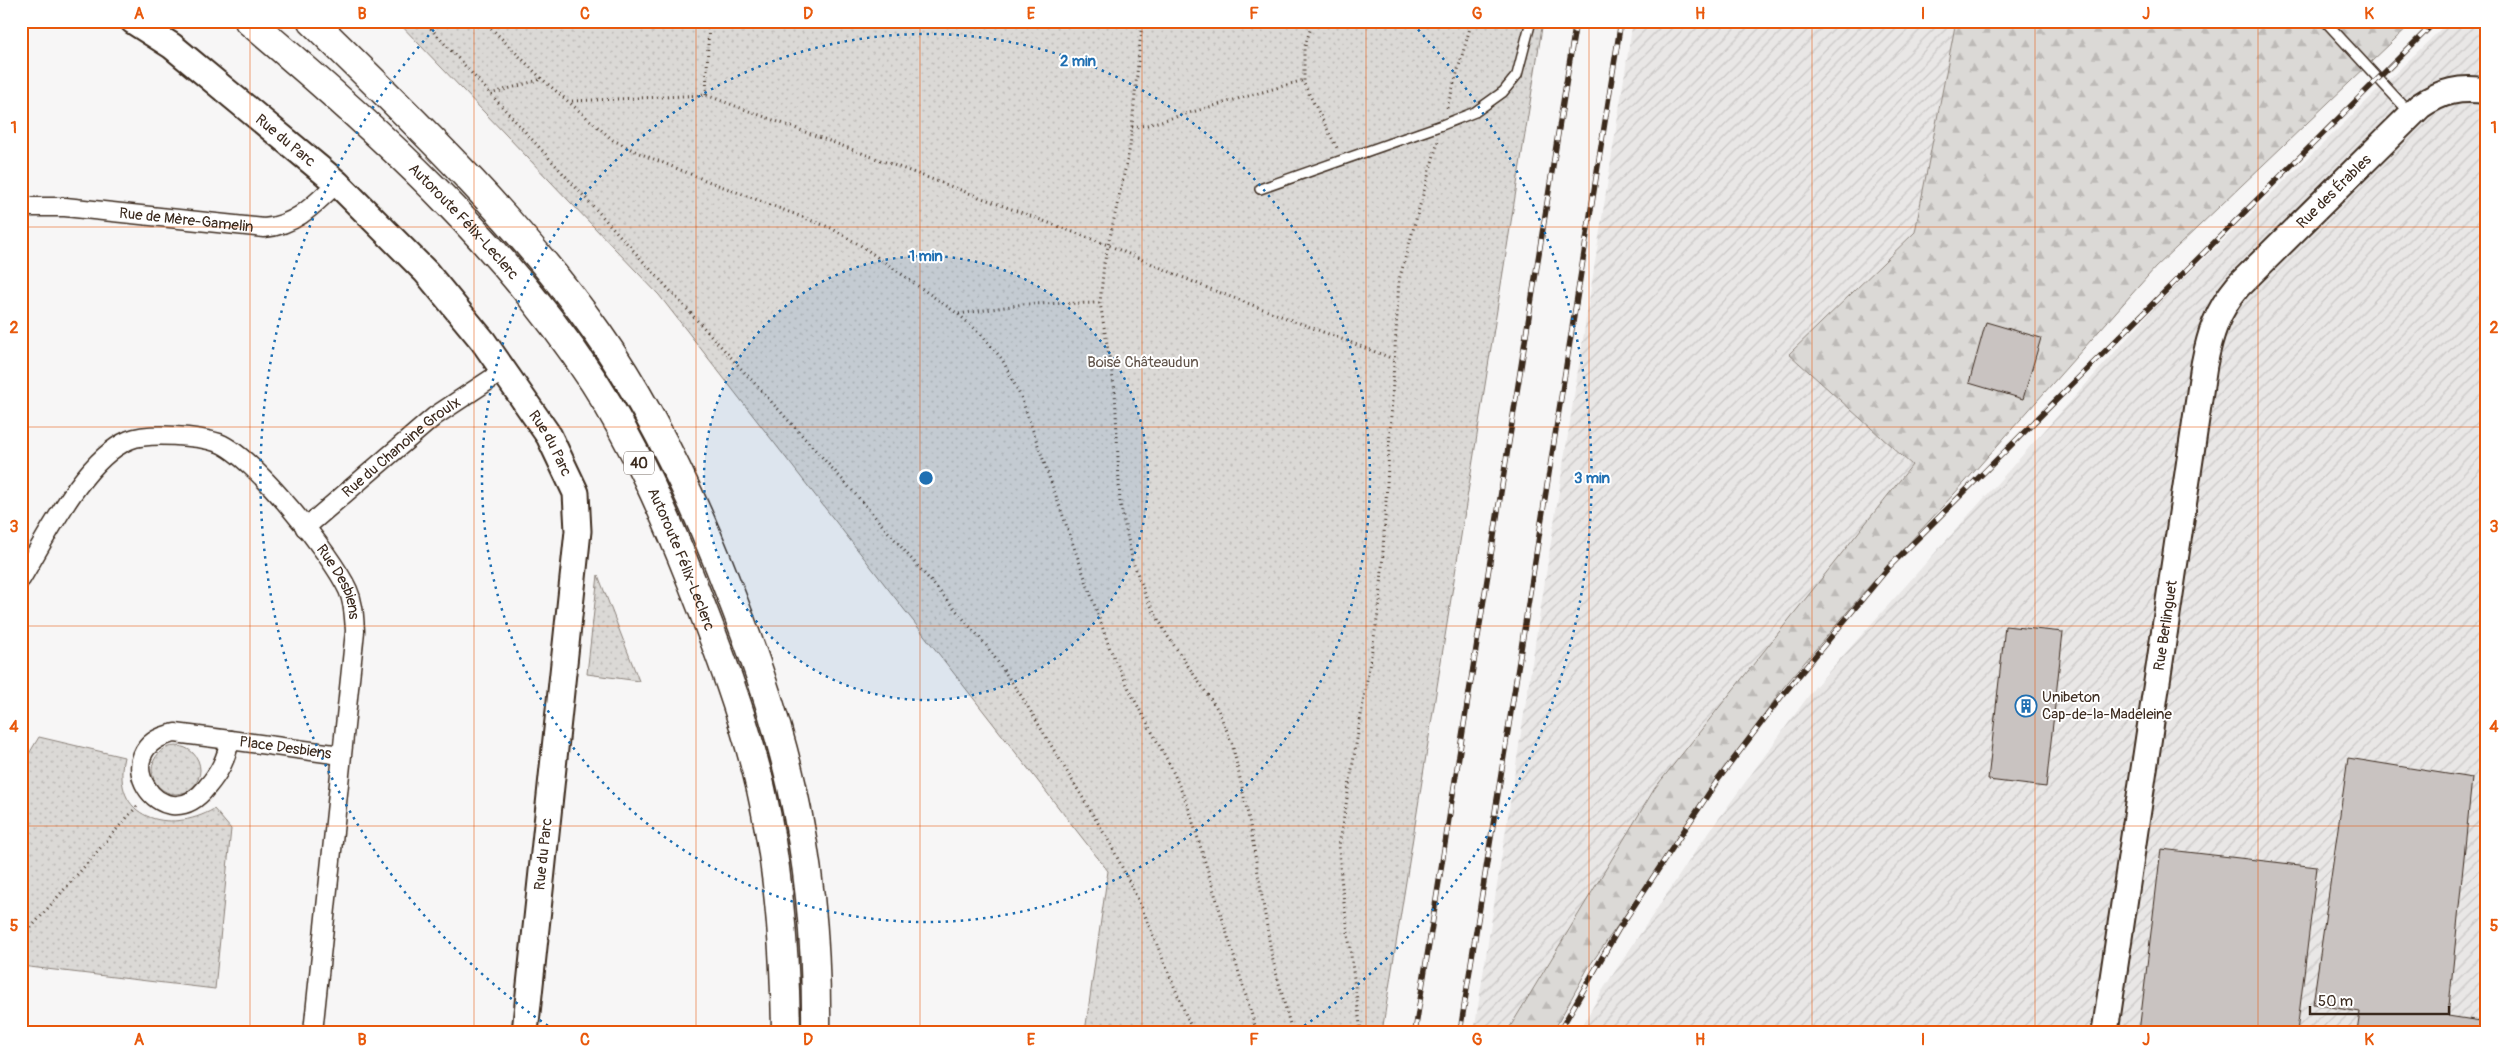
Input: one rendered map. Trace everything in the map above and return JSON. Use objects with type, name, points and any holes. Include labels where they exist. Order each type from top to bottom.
[{"type":"highway","name":"Autoroute Félix-Leclerc","points":[[249,21],[347,105],[400,155],[503,264],[535,302],[593,382],[642,469],[683,559],[718,650],[742,721],[761,790],[777,886],[785,967],[786,1032]]},
{"type":"highway","name":"Autoroute Félix-Leclerc","points":[[312,21],[455,166],[534,252],[586,317],[625,374],[674,461],[695,507],[754,654],[792,788],[806,863],[813,928],[816,1032]]},
{"type":"street","name":"Rue du Parc","points":[[133,21],[172,46],[337,183],[426,272],[482,341],[549,436],[576,493],[578,512],[576,551],[525,1032]]},
{"type":"street","name":"Rue des Érables","points":[[2209,336],[2220,310],[2238,286],[2411,114],[2429,100],[2448,90],[2471,88],[2487,91]]},
{"type":"street","name":"Rue de Mère-Gamelin","points":[[21,207],[65,207],[264,228],[277,227],[301,216],[337,183]]},
{"type":"street","name":"Rue Berlinguet","points":[[2105,1032],[2209,336]]},
{"type":"street","name":"Rue du Chanoine Groulx","points":[[305,528],[435,416],[503,371]]},
{"type":"street","name":"Rue Desbiens","points":[[21,579],[92,467],[105,455],[130,439],[164,436],[219,444],[244,460],[305,528],[341,576],[353,605],[355,631],[313,1032]]},
{"type":"street","name":"Place Desbiens","points":[[230,740],[226,760],[218,774],[201,795],[191,802],[180,805],[168,804],[157,800],[148,793],[142,783],[140,772],[141,760],[153,741],[163,735],[175,733],[230,740],[341,755]]},
{"type":"lane","points":[[1260,189],[1475,112],[1508,86],[1521,64],[1530,21]]},
{"type":"lane","points":[[2325,21],[2411,114]]},
{"type":"path","points":[[424,21],[657,273],[840,477],[986,645],[1036,719],[1118,859],[1151,929],[1193,1032]]},
{"type":"path","points":[[484,21],[542,79],[604,132],[631,149],[846,235],[958,314],[996,350],[1009,370],[1021,397],[1110,649],[1134,699],[1171,767],[1188,806],[1257,1032]]},
{"type":"path","points":[[706,95],[709,21]]},
{"type":"path","points":[[1142,21],[1128,163],[1108,246],[1100,303],[1115,391],[1120,503],[1133,562],[1156,618],[1218,710],[1232,743],[1249,819],[1272,957],[1292,1032]]},
{"type":"path","points":[[1313,21],[1304,49],[1304,80],[1343,160]]},
{"type":"path","points":[[1361,1032],[1341,879],[1339,846],[1380,602],[1399,280],[1472,21]]},
{"type":"path","points":[[490,94],[542,79]]},
{"type":"path","points":[[1132,126],[1147,125],[1304,80]]},
{"type":"path","points":[[571,102],[706,95],[1108,246],[1205,288],[1394,359]]},
{"type":"path","points":[[958,314],[1024,304],[1100,303]]},
{"type":"path","points":[[21,939],[148,793]]},
{"type":"shaded area","points":[[1633,21],[1956,21],[1915,232],[1789,354],[1912,465],[1655,788],[1507,1032],[1474,1032]]},
{"type":"shaded area","points":[[2449,21],[2487,21],[2487,1032],[1579,1032],[1602,991],[1701,843],[1815,687],[2156,306]]},
{"type":"green space","name":"Boisé Châteaudun","points":[[397,21],[1543,21],[1382,1032],[1085,1032],[1108,871],[659,295]]},
{"type":"green space","points":[[1956,21],[2414,21],[2155,268],[1965,482],[1864,592],[1783,688],[1588,968],[1553,1032],[1507,1032],[1655,788],[1912,465],[1789,354],[1915,232]]},
{"type":"green space","points":[[598,575],[639,681],[587,674]]},
{"type":"green space","points":[[39,737],[124,757],[122,778],[126,795],[134,808],[147,816],[162,820],[179,821],[197,817],[214,809],[231,829],[215,989],[21,966],[21,767]]},
{"type":"green space","points":[[176,746],[185,748],[193,753],[198,761],[200,770],[198,779],[193,787],[185,792],[176,794],[167,792],[159,787],[154,779],[152,770],[154,761],[159,753],[167,748]]},
{"type":"building","points":[[1986,322],[2041,338],[2023,399],[1969,383]]},
{"type":"building","name":"Unibeton Cap-de-la-Madeleine","points":[[2005,626],[2063,632],[2046,787],[1988,780]]},
{"type":"building","points":[[2348,758],[2472,778],[2448,1016],[2487,1022],[2487,1032],[2357,1032],[2360,1012],[2313,1004]]},
{"type":"building","points":[[2161,849],[2317,867],[2297,1032],[2139,1032]]},
{"type":"railway","points":[[1415,1032],[1576,21]]},
{"type":"railway","points":[[1460,1032],[1621,21]]},
{"type":"railway","points":[[1559,1032],[1618,930],[1717,781],[1781,697],[1889,567],[2436,21]]},
{"type":"place","name":"Unibeton Cap-de-la-Madeleine","points":[[2026,706]]}]
